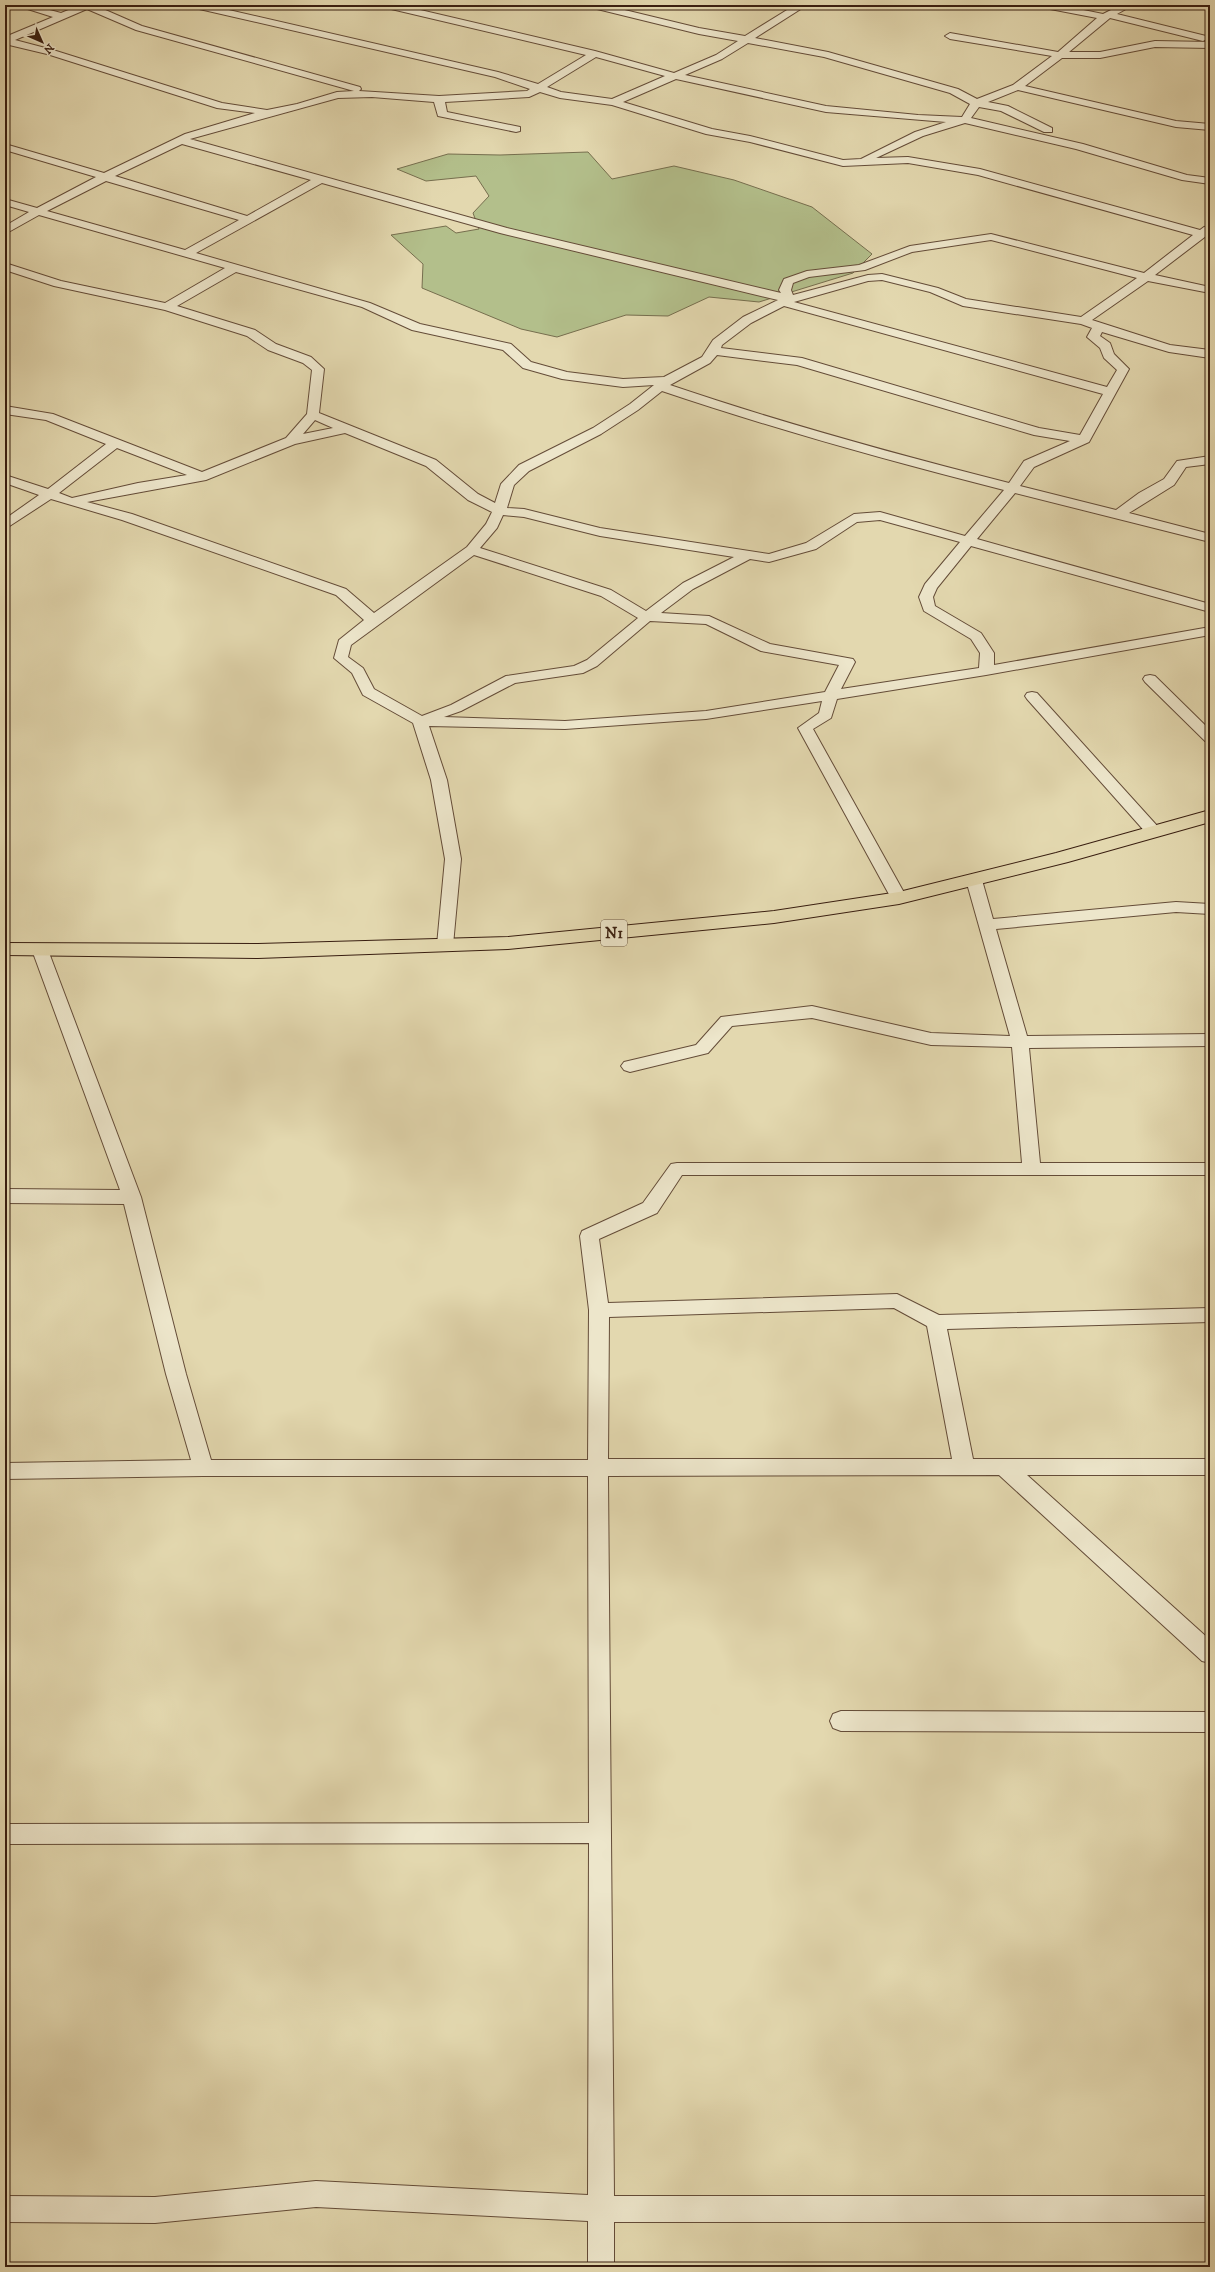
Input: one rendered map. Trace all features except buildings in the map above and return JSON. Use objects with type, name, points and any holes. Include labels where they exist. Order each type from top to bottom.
[{"type":"highway","name":"N1","points":[[5,949],[258,951],[508,943],[774,917],[899,898],[974,880],[1210,816]]},
{"type":"street","points":[[20,5],[63,17]]},
{"type":"street","points":[[5,41],[88,5],[140,28],[372,94]]},
{"type":"street","points":[[195,5],[498,75],[560,95],[613,102],[710,132],[750,139],[843,163],[908,160],[980,172],[1206,231]]},
{"type":"street","points":[[387,5],[595,54],[675,76],[826,108],[918,118],[965,120],[1079,146],[1186,178],[1210,181]]},
{"type":"street","points":[[592,5],[699,30],[825,54],[930,83],[954,91],[976,103],[1004,108],[1079,146]]},
{"type":"street","points":[[613,102],[719,57],[802,5]]},
{"type":"street","points":[[1045,5],[1107,16],[1210,39]]},
{"type":"street","points":[[860,162],[919,134],[965,120],[976,103],[1017,87],[1060,55],[1107,16],[1128,5]]},
{"type":"street","points":[[1198,37],[1210,34]]},
{"type":"street","points":[[950,36],[1005,44],[1060,55],[1100,55],[1155,44],[1210,45]]},
{"type":"street","points":[[5,41],[50,52],[221,106],[271,112]]},
{"type":"street","points":[[5,231],[105,177],[180,140],[271,112],[299,107],[337,95],[372,94],[439,99],[529,94],[595,54]]},
{"type":"street","points":[[1017,87],[1176,124],[1210,128]]},
{"type":"street","points":[[439,99],[442,114],[516,129]]},
{"type":"street","points":[[180,140],[512,233],[786,301],[1110,392]]},
{"type":"street","points":[[5,147],[250,220]]},
{"type":"street","points":[[186,254],[250,220],[321,179]]},
{"type":"street","points":[[5,202],[366,305],[416,326],[507,347],[527,365],[566,376],[623,383],[664,383],[782,426],[886,456],[1210,538]]},
{"type":"street","points":[[1083,321],[1146,277],[1206,231]]},
{"type":"street","points":[[786,301],[784,290],[788,281],[807,274],[861,268],[910,249],[991,237],[1146,277],[1210,290]]},
{"type":"street","points":[[5,266],[58,284],[167,306],[250,333],[272,347],[308,360],[318,369],[313,415],[291,441]]},
{"type":"street","points":[[167,306],[234,268]]},
{"type":"street","points":[[1210,354],[1169,348],[1083,321],[963,302],[934,290],[882,277],[868,278],[786,301],[747,320],[717,343],[714,351],[706,360],[664,383],[634,408],[597,431],[524,468],[508,484],[499,512],[492,525],[472,550],[373,620],[344,643],[342,658],[358,671],[368,692],[420,721],[565,725],[706,715],[986,671],[1210,631]]},
{"type":"street","points":[[986,671],[987,653],[976,636],[930,608],[926,597],[930,587],[1013,487],[1029,464],[1084,439],[1123,369],[1108,355],[1106,346],[1093,337],[1099,327]]},
{"type":"street","points":[[714,351],[798,361],[1038,432],[1084,439]]},
{"type":"street","points":[[5,410],[49,417],[201,477]]},
{"type":"street","points":[[313,415],[431,463],[472,497],[499,512],[524,513],[600,532],[746,556],[769,558],[811,546],[854,518],[880,516],[1210,608]]},
{"type":"street","points":[[72,502],[138,487],[201,477],[291,441],[345,429]]},
{"type":"street","points":[[5,525],[50,494],[116,443]]},
{"type":"street","points":[[1119,514],[1144,496],[1169,482],[1182,464],[1210,460]]},
{"type":"street","points":[[5,479],[72,502],[128,517],[341,592],[373,620]]},
{"type":"street","points":[[472,550],[606,593],[647,617],[709,620],[766,648],[848,662],[831,695],[826,714],[805,728],[899,898]]},
{"type":"street","points":[[420,721],[456,708],[512,680],[578,670],[592,663],[647,617],[688,586],[746,556]]},
{"type":"street","points":[[1150,680],[1210,738]]},
{"type":"street","points":[[1032,696],[1154,832]]},
{"type":"street","points":[[420,721],[439,780],[453,859],[445,945]]},
{"type":"street","points":[[974,880],[1020,1042],[1032,1170]]},
{"type":"street","points":[[986,925],[1176,907],[1210,909]]},
{"type":"street","points":[[40,950],[132,1197],[176,1374],[203,1468]]},
{"type":"street","points":[[630,1066],[702,1049],[727,1021],[812,1012],[931,1039],[1020,1042],[1210,1040]]},
{"type":"street","points":[[600,2267],[601,1833],[598,1468],[599,1310],[589,1236],[650,1208],[677,1169],[1210,1169]]},
{"type":"street","points":[[5,1196],[132,1197]]},
{"type":"street","points":[[599,1310],[897,1300],[936,1322],[1210,1315]]},
{"type":"street","points":[[936,1322],[964,1468]]},
{"type":"street","points":[[5,1471],[203,1468],[1210,1467]]},
{"type":"street","points":[[1005,1468],[1210,1654]]},
{"type":"street","points":[[841,1721],[1210,1722]]},
{"type":"street","points":[[5,1834],[601,1833]]},
{"type":"street","points":[[5,2209],[155,2210],[316,2194],[600,2208],[1210,2209]]},
{"type":"green space","points":[[588,152],[612,179],[674,166],[734,180],[812,207],[872,254],[853,273],[759,302],[709,297],[668,316],[626,315],[557,337],[521,329],[422,288],[423,264],[391,235],[446,226],[456,233],[479,229],[473,213],[489,196],[476,176],[426,181],[397,169],[448,154],[500,155]]}]
